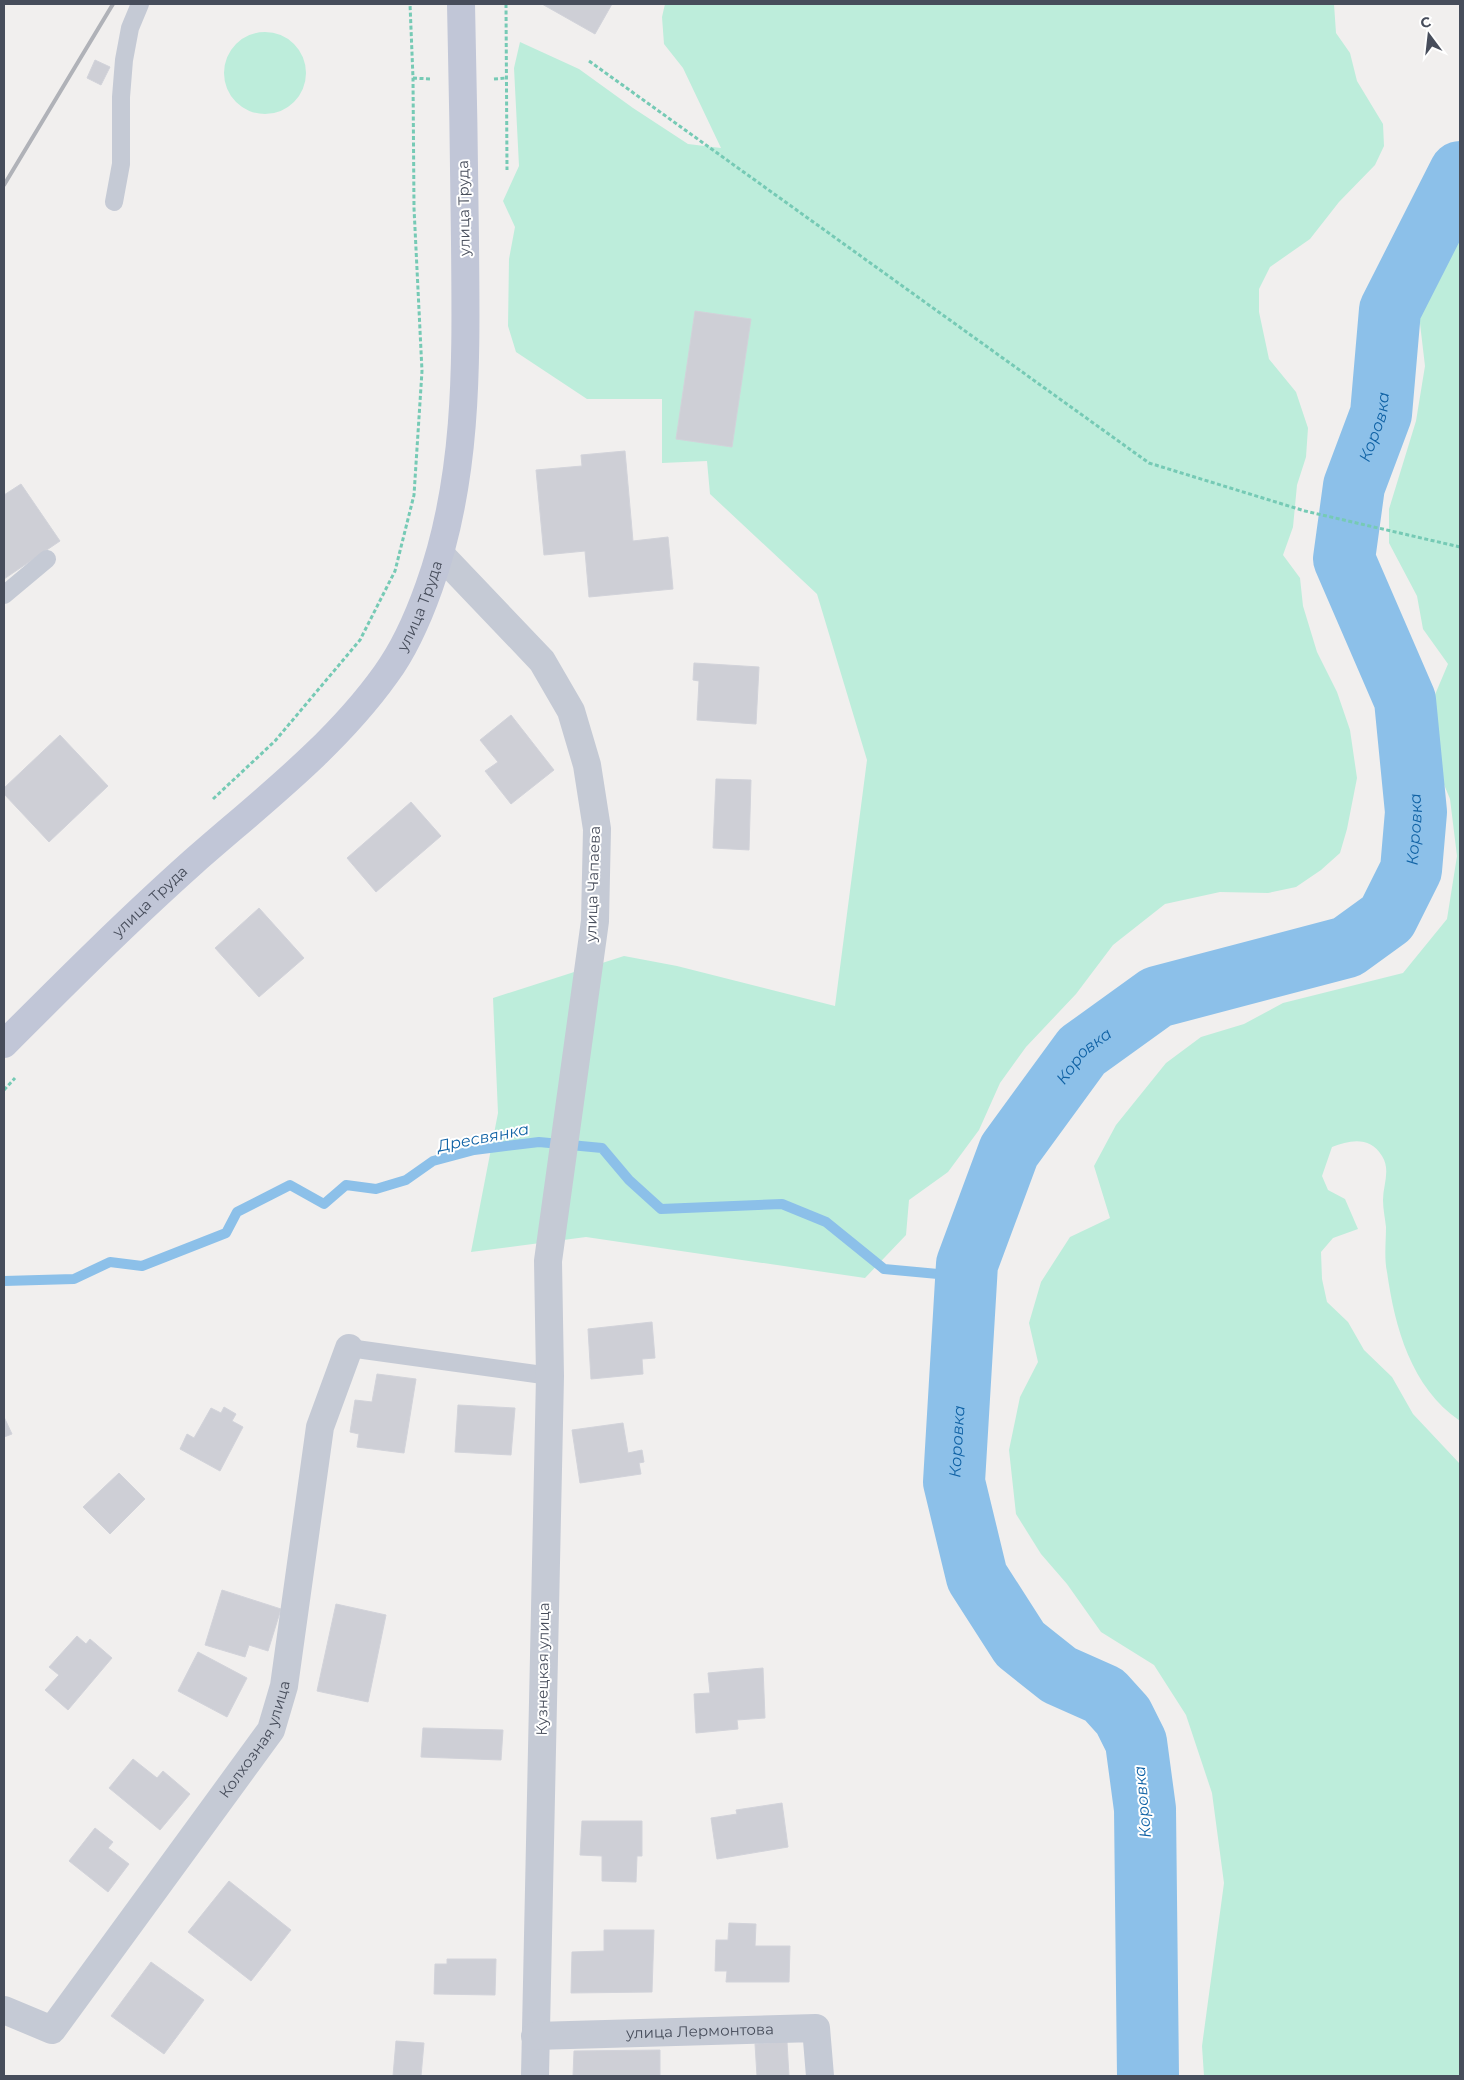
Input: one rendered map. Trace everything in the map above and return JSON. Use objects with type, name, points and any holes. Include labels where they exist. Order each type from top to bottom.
[{"type":"street","name":"улица Труда","points":[[4,1044],[151,900],[316,752],[356,712],[387,673],[411,634],[441,555],[460,459],[466,332],[461,4]]},
{"type":"street","name":"улица Чапаева","points":[[441,555],[542,661],[571,711],[587,765],[597,829],[596,921],[548,1261]]},
{"type":"street","name":"Кузнецкая улица","points":[[535,2076],[550,1376],[548,1261]]},
{"type":"street","name":"Колхозная улица","points":[[4,2010],[52,2030],[271,1730],[284,1686],[320,1427],[348,1348]]},
{"type":"street","name":"улица Лермонтова","points":[[535,2036],[816,2028],[820,2076]]},
{"type":"lane","points":[[114,202],[121,164],[121,97],[124,60],[130,28],[140,4]]},
{"type":"lane","points":[[4,595],[47,559]]},
{"type":"lane","points":[[348,1348],[550,1376]]},
{"type":"path","points":[[212,801],[275,740],[360,640],[395,571],[414,495],[422,371],[414,208],[413,78],[410,4]]},
{"type":"path","points":[[506,4],[507,170]]},
{"type":"path","points":[[589,61],[1149,463],[1306,511],[1460,547]]},
{"type":"path","points":[[4,1090],[15,1078]]},
{"type":"green space","points":[[665,4],[1334,4],[1336,33],[1350,53],[1357,81],[1383,124],[1384,146],[1375,165],[1339,202],[1310,239],[1270,267],[1259,289],[1259,312],[1269,359],[1296,392],[1308,428],[1306,457],[1297,485],[1293,527],[1283,555],[1300,578],[1303,606],[1317,652],[1337,692],[1350,730],[1357,778],[1347,829],[1340,853],[1321,870],[1296,887],[1268,893],[1220,892],[1165,904],[1113,945],[1076,994],[1026,1047],[1000,1083],[979,1130],[948,1172],[909,1200],[906,1235],[865,1278],[586,1237],[471,1252],[498,1113],[493,998],[624,956],[677,966],[835,1006],[867,760],[817,594],[710,494],[707,461],[662,463],[662,399],[587,399],[516,352],[508,326],[509,259],[515,227],[503,201],[519,166],[514,68],[520,42],[579,69],[633,108],[688,144],[721,148],[683,68],[664,44],[662,17]]},
{"type":"green space","points":[[265,32],[281,35],[294,44],[303,57],[306,73],[303,89],[294,102],[281,111],[265,114],[249,111],[236,102],[227,89],[224,73],[227,57],[236,44],[249,35]]},
{"type":"green space","points":[[1460,227],[1460,1421],[1443,1407],[1417,1374],[1401,1335],[1390,1293],[1386,1261],[1386,1227],[1383,1194],[1386,1167],[1382,1156],[1372,1145],[1353,1141],[1332,1147],[1322,1176],[1328,1190],[1345,1199],[1358,1229],[1333,1238],[1321,1252],[1322,1279],[1327,1302],[1348,1322],[1364,1350],[1392,1377],[1413,1414],[1460,1464],[1460,2076],[1204,2076],[1202,2046],[1224,1883],[1212,1793],[1186,1715],[1154,1665],[1101,1632],[1067,1584],[1041,1554],[1016,1514],[1009,1450],[1020,1397],[1038,1362],[1029,1323],[1041,1282],[1070,1237],[1110,1218],[1094,1166],[1116,1125],[1166,1063],[1201,1037],[1244,1024],[1283,1003],[1403,973],[1447,919],[1457,856],[1450,799],[1438,770],[1439,736],[1434,697],[1448,664],[1423,629],[1417,596],[1389,543],[1389,509],[1416,421],[1425,366],[1419,315],[1440,265]]},
{"type":"building","points":[[542,4],[612,4],[595,34]]},
{"type":"building","points":[[95,60],[110,67],[101,85],[87,78]]},
{"type":"building","points":[[695,311],[751,319],[732,447],[676,439]]},
{"type":"building","points":[[625,451],[633,541],[668,537],[673,589],[589,597],[585,551],[544,555],[536,470],[582,466],[581,455]]},
{"type":"building","points":[[21,484],[60,541],[4,579],[4,495]]},
{"type":"building","points":[[694,663],[759,667],[756,724],[697,720],[699,681],[693,680]]},
{"type":"building","points":[[511,715],[554,770],[511,804],[485,771],[498,762],[480,740]]},
{"type":"building","points":[[60,735],[108,786],[49,842],[4,794],[4,788]]},
{"type":"building","points":[[716,779],[751,780],[749,850],[713,848]]},
{"type":"building","points":[[411,802],[441,836],[376,892],[347,858]]},
{"type":"building","points":[[259,908],[304,958],[259,997],[215,948]]},
{"type":"building","points":[[652,1322],[655,1358],[642,1359],[643,1374],[591,1379],[588,1329]]},
{"type":"building","points":[[377,1374],[416,1379],[404,1453],[357,1447],[359,1434],[350,1432],[355,1400],[372,1402]]},
{"type":"building","points":[[458,1405],[515,1408],[511,1455],[455,1452]]},
{"type":"building","points":[[224,1407],[236,1414],[232,1421],[243,1427],[220,1471],[180,1449],[187,1434],[194,1438],[211,1408],[221,1413]]},
{"type":"building","points":[[4,1417],[12,1434],[4,1437]]},
{"type":"building","points":[[623,1423],[628,1453],[642,1450],[644,1462],[639,1463],[641,1474],[580,1483],[572,1430]]},
{"type":"building","points":[[119,1473],[145,1499],[110,1534],[83,1507]]},
{"type":"building","points":[[222,1590],[281,1609],[268,1651],[249,1645],[245,1657],[205,1645]]},
{"type":"building","points":[[336,1604],[386,1615],[368,1702],[317,1691]]},
{"type":"building","points":[[77,1636],[86,1644],[90,1639],[112,1658],[68,1710],[45,1690],[59,1675],[49,1667]]},
{"type":"building","points":[[198,1652],[247,1678],[227,1717],[178,1691]]},
{"type":"building","points":[[763,1668],[765,1718],[737,1720],[738,1729],[696,1733],[694,1694],[710,1693],[708,1673]]},
{"type":"building","points":[[423,1728],[503,1730],[501,1760],[421,1757]]},
{"type":"building","points":[[133,1759],[157,1778],[163,1771],[190,1794],[160,1830],[109,1788]]},
{"type":"building","points":[[782,1803],[788,1847],[717,1859],[711,1818],[737,1814],[736,1810]]},
{"type":"building","points":[[582,1821],[642,1821],[642,1856],[637,1856],[636,1882],[602,1881],[602,1856],[580,1855]]},
{"type":"building","points":[[95,1828],[113,1842],[108,1848],[129,1864],[108,1892],[69,1861]]},
{"type":"building","points":[[229,1881],[291,1930],[251,1981],[188,1932]]},
{"type":"building","points":[[729,1923],[756,1924],[755,1946],[790,1946],[789,1982],[726,1982],[727,1971],[715,1971],[716,1940],[728,1940]]},
{"type":"building","points":[[604,1930],[654,1930],[652,1992],[571,1993],[572,1952],[604,1951]]},
{"type":"building","points":[[447,1959],[496,1959],[495,1995],[434,1994],[435,1964],[447,1964]]},
{"type":"building","points":[[151,1962],[204,2000],[164,2054],[111,2016]]},
{"type":"building","points":[[396,2041],[424,2043],[421,2076],[393,2076]]},
{"type":"building","points":[[787,2042],[789,2076],[757,2076],[755,2044]]},
{"type":"building","points":[[660,2050],[660,2076],[573,2076],[574,2051]]},
{"type":"waterway","name":"Коровка","points":[[1148,2076],[1145,1809],[1136,1742],[1123,1716],[1104,1695],[1059,1675],[1020,1644],[977,1577],[954,1482],[967,1264],[1009,1151],[1082,1051],[1157,997],[1347,947],[1387,918],[1411,870],[1416,812],[1405,700],[1344,559],[1354,486],[1381,414],[1390,310],[1460,172]]},
{"type":"waterway","name":"Дресвянка","points":[[4,1281],[74,1279],[110,1262],[142,1266],[226,1233],[237,1212],[290,1185],[324,1204],[346,1185],[376,1189],[406,1180],[433,1161],[474,1150],[539,1142],[602,1148],[629,1180],[661,1209],[782,1204],[826,1222],[884,1269],[938,1274],[967,1264]]},
{"type":"railway","points":[[4,185],[113,4]]}]
